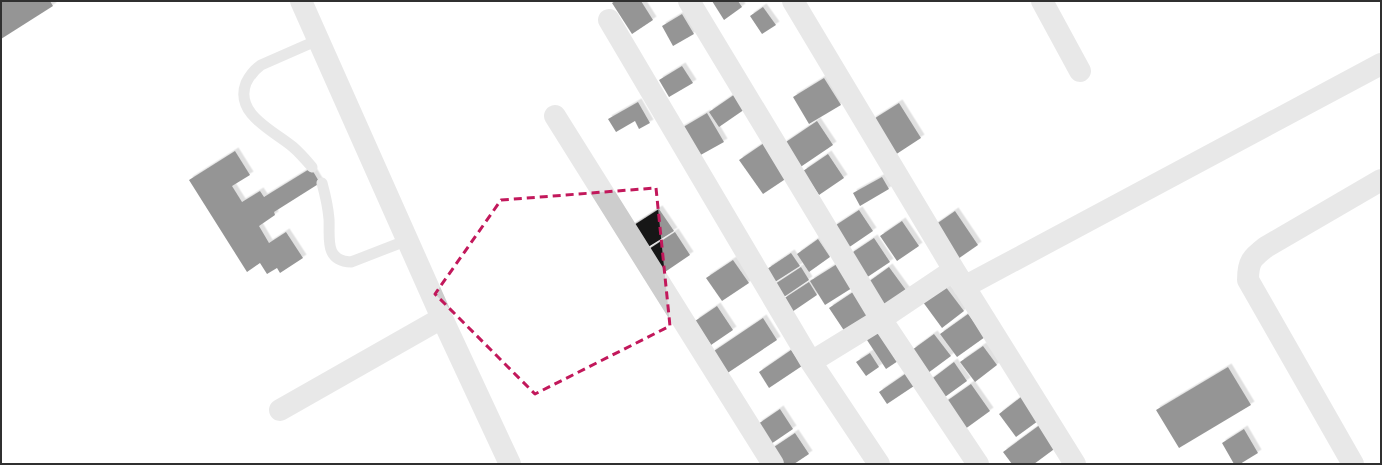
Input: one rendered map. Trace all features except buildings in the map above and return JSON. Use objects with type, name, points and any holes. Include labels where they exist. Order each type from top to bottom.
[{"type":"street","points":[[301,1],[442,318],[510,464]]},
{"type":"street","points":[[689,1],[881,319],[978,464]]},
{"type":"street","points":[[793,1],[959,278],[1075,464]]},
{"type":"street","points":[[1042,1],[1080,71]]},
{"type":"street","points":[[609,20],[811,362],[879,464]]},
{"type":"street","points":[[811,362],[881,319],[959,278],[1381,64]]},
{"type":"street","points":[[554,116],[773,464]]},
{"type":"street","points":[[1353,464],[1248,280],[1248,268],[1252,258],[1266,247],[1381,180]]},
{"type":"street","points":[[280,410],[442,318]]},
{"type":"lane","points":[[312,167],[293,147],[256,120],[246,105],[243,93],[250,74],[256,69],[318,40]]},
{"type":"lane","points":[[322,183],[329,219],[329,241],[333,253],[343,262],[356,261],[408,240]]},
{"type":"highlighted area","points":[[656,188],[670,326],[535,394],[435,294],[501,200]]}]
